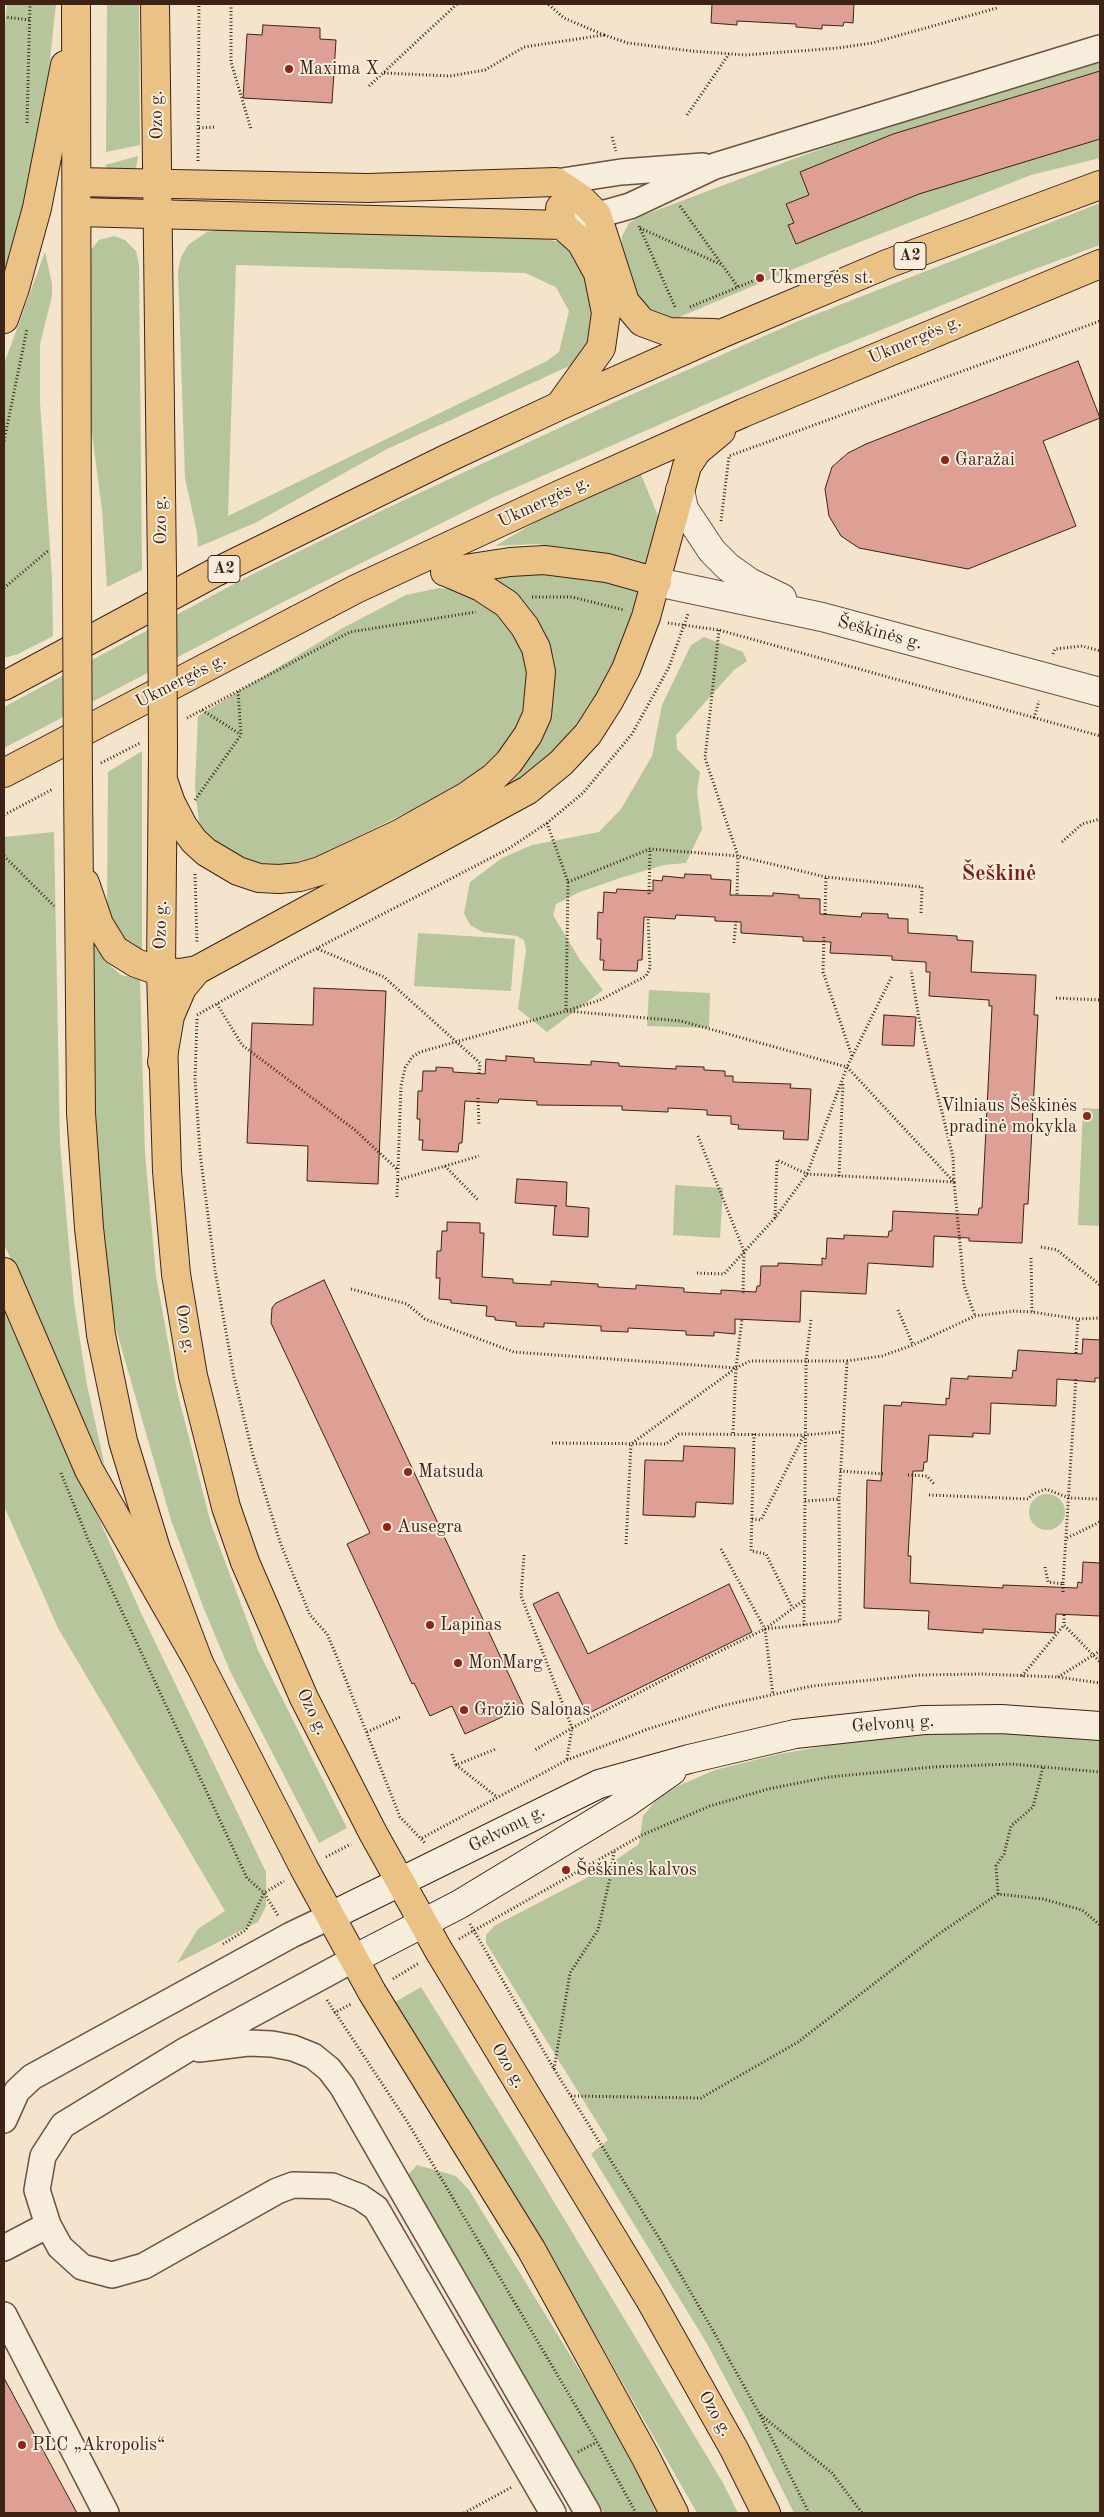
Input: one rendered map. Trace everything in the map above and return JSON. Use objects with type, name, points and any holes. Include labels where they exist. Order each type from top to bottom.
[{"type":"main road","name":"Ozo g.","points":[[155,4],[162,572],[152,745],[163,780],[161,972],[162,1062],[167,1171],[176,1274],[194,1376],[226,1507],[245,1562],[304,1698],[373,1833],[423,1923],[649,2298],[734,2449],[766,2513]]},
{"type":"main road","points":[[76,7],[77,588],[67,785],[78,865],[81,1113],[89,1228],[101,1335],[123,1442],[156,1549],[199,1663]]},
{"type":"main road","points":[[16,319],[15,288],[37,208],[76,7]]},
{"type":"main road","points":[[77,182],[368,188],[556,182],[580,198],[597,215],[625,302],[642,322],[669,332],[723,333]]},
{"type":"main road","points":[[556,182],[562,225],[581,242],[598,273],[606,313],[601,348],[559,406]]},
{"type":"main road","name":"A2","points":[[4,686],[214,573],[448,458],[559,406],[723,333],[888,264],[1100,186]]},
{"type":"main road","points":[[77,212],[562,225]]},
{"type":"main road","name":"Ukmergės g.","points":[[4,773],[356,590],[743,413],[1100,264]]},
{"type":"main road","points":[[78,865],[99,924],[115,950],[136,963],[161,972],[180,973],[197,970],[528,790],[561,763],[588,734],[626,669],[657,582],[687,466],[697,451],[743,413]]},
{"type":"main road","points":[[680,490],[684,509],[692,524],[712,551],[728,567],[749,582],[822,617]]},
{"type":"main road","points":[[356,590],[446,572],[510,562],[544,560],[607,568],[657,582]]},
{"type":"main road","points":[[163,780],[182,826],[206,852],[238,871],[259,878],[279,879],[300,877],[320,871],[399,834],[467,796],[494,778],[509,762],[528,735],[537,715],[541,696],[541,672],[536,648],[525,627],[507,604],[481,587],[446,572]]},
{"type":"main road","name":"Šeškinės g.","points":[[657,582],[822,617],[1100,692]]},
{"type":"main road","points":[[162,1062],[170,1016],[182,988],[197,970]]},
{"type":"main road","points":[[4,1272],[89,1470],[199,1663],[304,1868],[372,1992],[531,2249],[646,2458],[674,2513]]},
{"type":"main road","name":"Gelvonų g.","points":[[331,1916],[599,1784],[689,1759],[794,1734],[924,1720],[1001,1719],[1100,1726]]},
{"type":"main road","name":"Gelvonų g.","points":[[354,1959],[423,1923],[562,1843],[625,1804],[689,1759]]},
{"type":"street","points":[[562,225],[597,215],[635,217],[668,188],[715,166],[1100,48]]},
{"type":"street","points":[[556,182],[622,172],[715,166]]},
{"type":"street","points":[[4,2120],[17,2091],[32,2077],[291,1935],[331,1916]]},
{"type":"street","points":[[354,1959],[186,2050],[63,2125],[44,2156],[37,2190],[48,2224],[60,2247],[82,2267],[112,2275],[144,2266],[277,2190],[293,2185],[332,2186],[360,2197],[376,2208],[553,2513]]},
{"type":"street","points":[[186,2050],[248,2043],[272,2044],[293,2048],[313,2056],[329,2069],[342,2086],[588,2513]]},
{"type":"street","points":[[4,2248],[48,2224]]},
{"type":"street","points":[[4,2315],[106,2513]]},
{"type":"path","points":[[27,127],[30,4]]},
{"type":"path","points":[[199,4],[199,149]]},
{"type":"path","points":[[231,4],[232,62],[251,128]]},
{"type":"path","points":[[369,86],[458,4]]},
{"type":"path","points":[[548,4],[564,18],[628,43],[745,55],[838,48],[872,43],[997,8]]},
{"type":"path","points":[[4,18],[30,20]]},
{"type":"path","points":[[384,72],[450,76],[485,70],[524,47],[604,35]]},
{"type":"path","points":[[687,115],[729,54]]},
{"type":"path","points":[[199,128],[216,126]]},
{"type":"path","points":[[612,137],[622,172]]},
{"type":"path","points":[[668,188],[738,287]]},
{"type":"path","points":[[635,217],[723,266]]},
{"type":"path","points":[[635,217],[678,312]]},
{"type":"path","points":[[686,308],[760,278]]},
{"type":"path","points":[[4,441],[16,319]]},
{"type":"path","points":[[729,456],[1100,321]]},
{"type":"path","points":[[4,588],[49,550]]},
{"type":"path","points":[[185,719],[350,632],[472,613],[537,595],[572,597],[611,605],[646,617],[685,626],[719,630],[1100,736]]},
{"type":"path","points":[[719,630],[705,758],[738,856],[737,895]]},
{"type":"path","points":[[192,804],[241,735],[238,691]]},
{"type":"path","points":[[202,710],[241,735]]},
{"type":"path","points":[[99,764],[152,745]]},
{"type":"path","points":[[4,815],[67,785]]},
{"type":"path","points":[[1062,842],[1082,824],[1100,819]]},
{"type":"path","points":[[547,823],[568,882],[566,1012]]},
{"type":"path","points":[[649,894],[650,849]]},
{"type":"path","points":[[568,882],[650,849],[738,856],[826,876],[922,887],[921,913]]},
{"type":"path","points":[[197,970],[195,869],[206,852]]},
{"type":"path","points":[[4,856],[59,911]]},
{"type":"path","points":[[825,914],[826,876]]},
{"type":"path","points":[[397,1197],[401,1086],[405,1068],[412,1057],[420,1052],[455,1041],[566,1012],[600,1000],[646,976],[650,968],[648,918]]},
{"type":"path","points":[[734,942],[736,918]]},
{"type":"path","points":[[824,937],[823,972],[852,1056]]},
{"type":"path","points":[[318,949],[384,977],[480,1063],[479,1074]]},
{"type":"path","points":[[911,970],[919,1019],[953,1157],[964,1285],[975,1316]]},
{"type":"path","points":[[697,1273],[724,1274],[775,1218],[807,1174],[847,1067],[892,976]]},
{"type":"path","points":[[1056,998],[1100,1000]]},
{"type":"path","points":[[217,1004],[242,1045],[355,1130],[398,1170]]},
{"type":"path","points":[[197,1006],[195,1079],[200,1153],[215,1270],[234,1377],[253,1455],[281,1545],[310,1614],[327,1634],[400,1817],[422,1838],[567,1760],[648,1729],[721,1706],[812,1686],[919,1676],[1057,1677],[1100,1683]]},
{"type":"path","points":[[566,1012],[681,1021],[847,1067],[954,1182]]},
{"type":"path","points":[[839,1176],[843,1078]]},
{"type":"path","points":[[478,1098],[479,1126]]},
{"type":"path","points":[[698,1136],[744,1251],[743,1295]]},
{"type":"path","points":[[398,1180],[479,1156]]},
{"type":"path","points":[[775,1218],[776,1160],[807,1174],[954,1182]]},
{"type":"path","points":[[445,1166],[478,1200]]},
{"type":"path","points":[[1041,1247],[1057,1250],[1100,1285]]},
{"type":"path","points":[[1031,1258],[1032,1312]]},
{"type":"path","points":[[351,1289],[407,1304],[424,1319],[514,1352],[736,1368]]},
{"type":"path","points":[[898,1310],[913,1345]]},
{"type":"path","points":[[630,1444],[736,1368],[750,1361],[847,1361],[882,1356],[913,1345],[975,1316],[1014,1311],[1078,1319],[1100,1318]]},
{"type":"path","points":[[733,1433],[736,1368],[742,1319]]},
{"type":"path","points":[[1076,1353],[1078,1319]]},
{"type":"path","points":[[804,1625],[806,1361],[811,1320]]},
{"type":"path","points":[[765,1629],[840,1621],[839,1499],[841,1432],[847,1361]]},
{"type":"path","points":[[1063,1592],[1076,1377]]},
{"type":"path","points":[[552,1442],[666,1444],[679,1434],[805,1435],[841,1432]]},
{"type":"path","points":[[754,1434],[751,1551],[766,1554],[792,1607]]},
{"type":"path","points":[[752,1519],[761,1520],[805,1435]]},
{"type":"path","points":[[626,1544],[630,1444]]},
{"type":"path","points":[[59,1468],[87,1537],[247,1878],[264,1893],[291,1935]]},
{"type":"path","points":[[840,1472],[885,1474]]},
{"type":"path","points":[[908,1475],[927,1476],[935,1485]]},
{"type":"path","points":[[929,1495],[1028,1499],[1033,1494],[1046,1489],[1070,1498],[1100,1499]]},
{"type":"path","points":[[805,1501],[839,1499]]},
{"type":"path","points":[[1067,1539],[1100,1522]]},
{"type":"path","points":[[721,1549],[765,1629],[773,1695]]},
{"type":"path","points":[[524,1555],[521,1596],[572,1728],[567,1760]]},
{"type":"path","points":[[1045,1567],[1048,1582],[1063,1584]]},
{"type":"path","points":[[535,1750],[572,1728],[682,1670],[765,1629],[792,1607],[804,1600]]},
{"type":"path","points":[[1022,1676],[1064,1625],[1064,1615]]},
{"type":"path","points":[[1064,1625],[1100,1662]]},
{"type":"path","points":[[1057,1677],[1100,1651]]},
{"type":"path","points":[[367,1732],[400,1717]]},
{"type":"path","points":[[456,1765],[496,1750]]},
{"type":"path","points":[[452,1754],[456,1765],[497,1797]]},
{"type":"path","points":[[636,2513],[598,2442],[408,2123],[334,2013],[474,1930],[642,1835],[710,1806],[768,1789],[829,1777],[933,1767],[1011,1764],[1100,1772]]},
{"type":"path","points":[[998,1894],[996,1866],[1004,1854],[1011,1826],[1033,1807],[1043,1767]]},
{"type":"path","points":[[264,1893],[304,1868],[400,1817]]},
{"type":"path","points":[[554,2069],[570,1973],[598,1930],[614,1851]]},
{"type":"path","points":[[571,2096],[701,2098],[798,2042],[940,1933],[998,1894],[1043,1899],[1082,1910],[1100,1925]]},
{"type":"path","points":[[474,1930],[554,2069],[659,2238],[759,2413],[809,2513]]},
{"type":"path","points":[[759,2413],[832,2473],[862,2513]]},
{"type":"path","points":[[571,2455],[598,2442]]},
{"type":"path","points":[[464,2513],[515,2485]]},
{"type":"green space","points":[[7,4],[56,4],[43,125],[32,181],[4,282],[4,36]]},
{"type":"green space","points":[[107,4],[139,4],[140,145],[106,152]]},
{"type":"green space","points":[[1100,58],[1100,158],[1031,175],[837,251],[672,320],[649,318],[620,262],[622,236],[629,223],[644,215],[804,155],[929,112]]},
{"type":"green space","points":[[138,156],[136,168],[129,173],[109,170],[105,165]]},
{"type":"green space","points":[[1100,203],[1100,245],[994,284],[807,360],[494,497],[283,602],[4,748],[4,707],[249,576],[385,509],[617,401],[796,322]]},
{"type":"green space","points":[[222,229],[453,233],[547,239],[562,243],[573,250],[589,278],[595,330],[593,346],[576,363],[387,449],[255,523],[198,547],[197,533],[185,478],[178,271],[181,257],[188,245],[207,232]],"holes":[[[236,265],[525,273],[556,287],[569,311],[559,352],[547,361],[228,516]]]},
{"type":"green space","points":[[114,236],[125,240],[136,251],[139,265],[142,570],[107,587],[102,510],[90,418],[90,251],[99,240]]},
{"type":"green space","points":[[45,252],[52,284],[52,296],[40,344],[40,402],[52,578],[53,636],[18,654],[4,658],[4,364]]},
{"type":"green space","points":[[640,472],[665,533],[653,570],[598,554],[566,548],[537,544],[495,546],[539,520]]},
{"type":"green space","points":[[554,568],[641,590],[623,645],[583,720],[559,749],[531,775],[475,811],[552,675],[476,574]]},
{"type":"green space","points":[[439,588],[455,590],[471,597],[504,620],[518,639],[526,659],[527,687],[523,710],[514,732],[497,754],[481,770],[444,794],[314,858],[290,865],[269,867],[233,859],[205,834],[199,823],[195,787],[198,716],[341,629],[406,595]]},
{"type":"green space","points":[[704,637],[743,652],[747,661],[734,670],[676,735],[677,749],[700,772],[697,792],[702,829],[686,863],[664,865],[620,878],[580,892],[556,904],[553,915],[580,960],[603,990],[547,1032],[518,1009],[526,950],[524,940],[517,936],[483,932],[470,925],[464,913],[470,882],[502,858],[532,845],[599,832],[621,809],[652,756],[662,705],[691,645]]},
{"type":"green space","points":[[142,751],[142,951],[124,943],[107,911],[108,772]]},
{"type":"green space","points":[[54,832],[60,1143],[74,1302],[87,1385],[105,1467],[4,1244],[4,837]]},
{"type":"green space","points":[[418,933],[515,939],[511,991],[414,986]]},
{"type":"green space","points":[[93,943],[104,960],[121,975],[140,979],[145,1153],[156,1276],[177,1391],[211,1524],[258,1650],[347,1828],[319,1843],[230,1671],[204,1609],[171,1520],[114,1322],[103,1246],[95,1125]]},
{"type":"green space","points":[[649,990],[710,993],[709,1028],[647,1026]]},
{"type":"green space","points":[[1083,1108],[1100,1109],[1100,1226],[1078,1225]]},
{"type":"green space","points":[[675,1185],[723,1188],[720,1238],[673,1235]]},
{"type":"green space","points":[[4,1307],[142,1615],[266,1872],[266,1906],[258,1922],[177,1963],[198,1929],[225,1911],[58,1628],[4,1506]]},
{"type":"green space","points":[[1047,1494],[1054,1495],[1060,1499],[1064,1505],[1064,1519],[1060,1525],[1054,1529],[1047,1530],[1040,1529],[1034,1525],[1030,1519],[1029,1512],[1030,1505],[1034,1499],[1040,1495]]},
{"type":"green space","points":[[943,1733],[1020,1734],[1100,1741],[1100,2513],[794,2513],[706,2342],[591,2154],[608,2140],[486,1943],[486,1935],[494,1926],[600,1871],[639,1844],[643,1816],[657,1799],[678,1786],[715,1770],[779,1754],[855,1741]]},
{"type":"green space","points":[[421,1987],[530,2162],[723,2483],[738,2513],[697,2513],[559,2271],[395,2002]]},
{"type":"green space","points":[[417,2165],[456,2176],[469,2190],[594,2394],[659,2513],[604,2513],[408,2175]]},
{"type":"building","points":[[712,4],[854,4],[853,23],[844,22],[843,26],[822,25],[822,29],[796,27],[796,24],[737,21],[737,25],[711,23]]},
{"type":"building","name":"Maxima X","points":[[263,25],[320,28],[320,39],[336,40],[332,103],[243,98],[247,34],[262,35]]},
{"type":"building","points":[[1100,71],[1100,139],[919,194],[796,244],[788,225],[794,223],[786,204],[809,195],[800,172],[893,134]]},
{"type":"building","name":"Garažai","points":[[1078,361],[1100,418],[1043,441],[1076,526],[968,569],[859,548],[841,536],[829,516],[825,489],[832,467],[848,453],[866,444]]},
{"type":"building","points":[[685,874],[711,875],[711,879],[731,880],[730,895],[773,896],[773,893],[799,895],[799,898],[820,899],[820,914],[861,917],[862,913],[888,914],[888,918],[908,919],[908,933],[957,936],[957,940],[973,941],[971,972],[1036,975],[1034,1015],[1038,1015],[1028,1204],[1024,1204],[1022,1243],[969,1241],[969,1238],[934,1236],[933,1267],[868,1263],[866,1294],[801,1291],[800,1322],[735,1319],[735,1334],[714,1332],[714,1336],[686,1335],[686,1331],[628,1328],[628,1332],[601,1331],[601,1326],[544,1323],[544,1327],[516,1326],[516,1322],[495,1320],[495,1317],[486,1316],[487,1306],[451,1303],[451,1300],[439,1299],[440,1278],[436,1278],[437,1251],[441,1251],[442,1231],[447,1231],[447,1222],[480,1223],[480,1233],[484,1233],[482,1277],[513,1279],[513,1283],[551,1285],[551,1281],[598,1284],[598,1287],[636,1289],[636,1285],[684,1288],[684,1292],[721,1294],[721,1290],[756,1292],[757,1286],[760,1286],[761,1266],[778,1266],[778,1263],[822,1265],[822,1258],[826,1259],[827,1238],[844,1239],[844,1235],[888,1237],[889,1231],[892,1231],[893,1211],[978,1215],[979,1208],[982,1208],[992,1006],[989,1006],[989,1000],[929,996],[930,972],[926,972],[926,962],[892,960],[892,956],[830,953],[831,942],[803,941],[803,937],[741,933],[741,922],[715,921],[715,917],[676,915],[675,919],[644,917],[642,960],[638,960],[637,971],[603,970],[604,960],[600,960],[601,939],[597,939],[598,912],[603,913],[604,892],[616,893],[617,889],[653,891],[653,880],[662,881],[663,876],[684,878]]},
{"type":"building","points":[[314,988],[386,991],[378,1184],[307,1181],[308,1146],[247,1143],[252,1023],[313,1025]]},
{"type":"building","points":[[884,1015],[916,1017],[914,1046],[882,1045]]},
{"type":"building","points":[[506,1056],[534,1058],[534,1062],[591,1065],[591,1061],[619,1063],[619,1066],[676,1069],[676,1066],[704,1067],[704,1070],[725,1071],[725,1076],[733,1076],[733,1082],[791,1084],[790,1088],[811,1089],[808,1140],[783,1139],[784,1131],[738,1129],[739,1125],[731,1124],[731,1116],[707,1115],[707,1110],[668,1108],[668,1112],[622,1110],[622,1106],[537,1105],[537,1101],[499,1099],[498,1103],[465,1101],[462,1143],[459,1143],[458,1152],[422,1150],[423,1140],[419,1140],[420,1119],[417,1119],[418,1091],[422,1091],[423,1071],[436,1071],[436,1067],[453,1068],[453,1072],[485,1074],[486,1059],[506,1061]]},
{"type":"building","points":[[517,1179],[567,1182],[566,1206],[589,1208],[588,1237],[553,1235],[555,1206],[557,1206],[515,1203]]},
{"type":"building","points":[[324,1280],[524,1707],[465,1734],[452,1706],[430,1716],[414,1683],[412,1684],[347,1544],[370,1533],[271,1323],[272,1308],[276,1303]]},
{"type":"building","points":[[1083,1339],[1100,1340],[1100,1378],[1095,1378],[1095,1382],[1057,1379],[1056,1406],[991,1403],[990,1434],[973,1433],[973,1437],[929,1435],[927,1462],[924,1462],[923,1471],[913,1471],[908,1556],[911,1556],[910,1583],[1003,1588],[1003,1585],[1077,1588],[1078,1582],[1082,1583],[1083,1562],[1100,1563],[1100,1616],[1056,1614],[1055,1633],[983,1629],[983,1633],[928,1629],[929,1611],[864,1608],[867,1480],[881,1481],[884,1405],[901,1406],[902,1402],[946,1405],[946,1398],[949,1399],[951,1378],[968,1379],[968,1376],[1012,1378],[1013,1370],[1016,1371],[1018,1350],[1082,1354]]},
{"type":"building","points":[[684,1446],[735,1448],[733,1504],[696,1502],[695,1517],[643,1515],[645,1460],[683,1461]]},
{"type":"building","points":[[729,1584],[752,1632],[587,1714],[533,1604],[558,1592],[588,1654]]},
{"type":"building","name":"PLC „Akropolis“","points":[[4,2378],[77,2513],[4,2513]]},
{"type":"place","name":"Maxima X","points":[[289,69]]},
{"type":"place","name":"Ukmergės st.","points":[[760,278]]},
{"type":"place","name":"Garažai","points":[[945,460]]},
{"type":"place","name":"Vilniaus Šeškinės pradinė mokykla","points":[[1087,1116]]},
{"type":"place","name":"Matsuda","points":[[408,1472]]},
{"type":"place","name":"Ausegra","points":[[387,1527]]},
{"type":"place","name":"Lapinas","points":[[430,1625]]},
{"type":"place","name":"MonMarg","points":[[458,1663]]},
{"type":"place","name":"Grožio Salonas","points":[[464,1710]]},
{"type":"place","name":"Šeškinės kalvos","points":[[566,1870]]},
{"type":"place","name":"PLC „Akropolis“","points":[[22,2445]]},
{"type":"district","name":"Šeškinė","points":[[999,874]]}]
